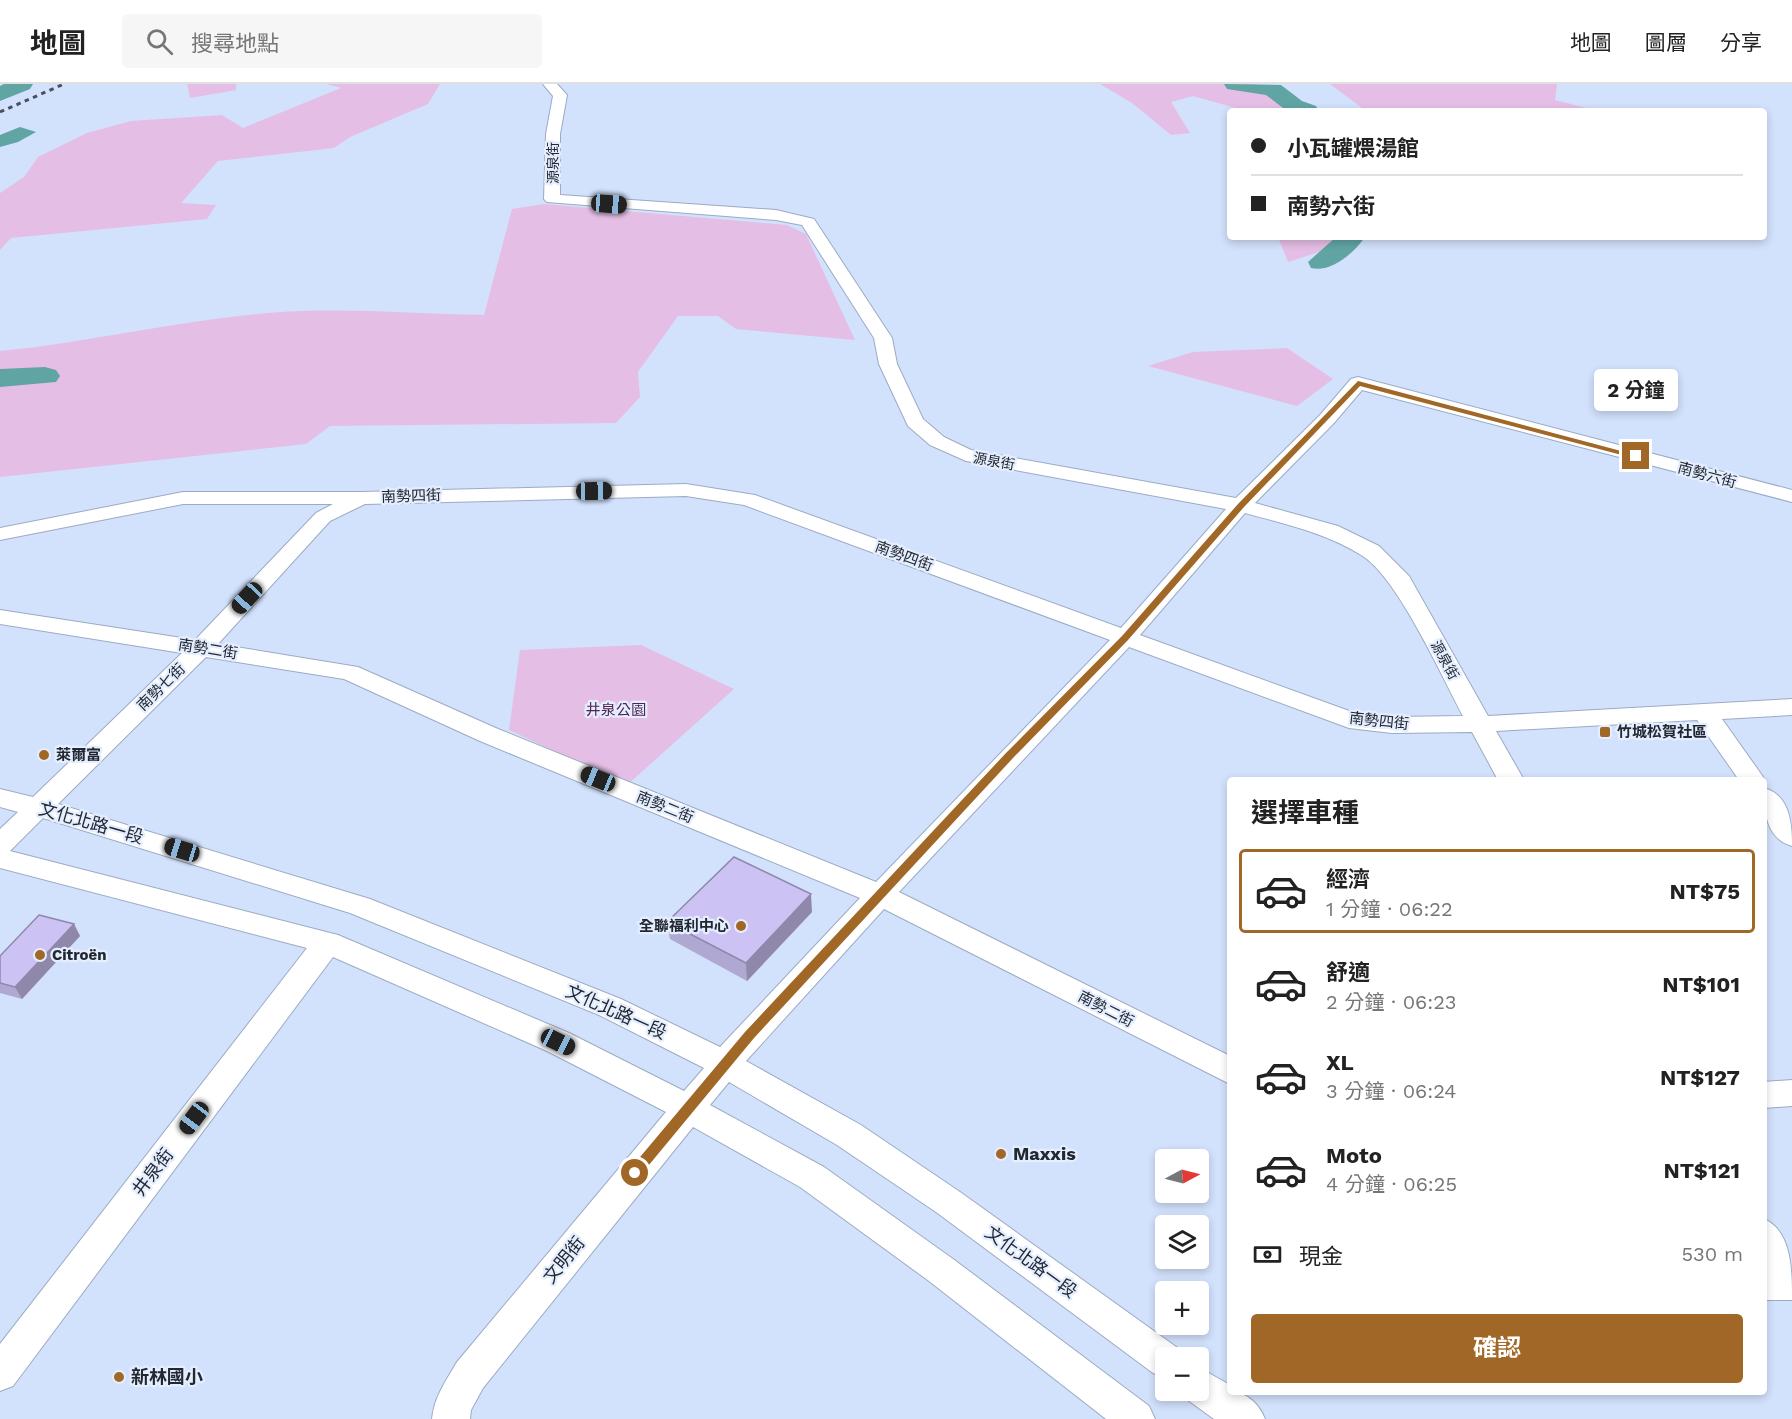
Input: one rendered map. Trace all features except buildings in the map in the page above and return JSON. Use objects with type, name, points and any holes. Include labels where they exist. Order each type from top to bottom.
[{"type":"street","name":"源泉街","points":[[550,84],[560,95],[553,135],[552,199],[776,215],[808,222],[883,338],[888,364],[915,422],[937,441],[966,456],[1241,505],[1330,531],[1371,551],[1398,576],[1509,777]]},
{"type":"street","name":"南勢六街","points":[[688,1108],[725,1064],[880,895],[1010,756],[1125,638],[1241,505],[1358,383],[1792,496]]},
{"type":"street","name":"南勢四街","points":[[0,534],[183,498],[362,498],[686,490],[748,499],[1349,720],[1392,725],[1480,724],[1792,707]]},
{"type":"street","name":"南勢七街","points":[[0,845],[202,647],[323,517],[362,498]]},
{"type":"street","name":"南勢二街","points":[[0,617],[350,672],[489,735],[880,895],[1227,1069]]},
{"type":"street","points":[[1704,712],[1750,777]]},
{"type":"street","name":"文化北路一段","points":[[0,798],[39,807],[360,906],[610,1007],[725,1064],[849,1135],[948,1202],[1155,1352]]},
{"type":"street","points":[[1767,801],[1792,837]]},
{"type":"street","points":[[0,858],[328,943],[558,1042],[688,1108],[812,1177],[941,1270],[1136,1419]]},
{"type":"street","name":"井泉街","points":[[0,1373],[328,943]]},
{"type":"street","points":[[1767,1095],[1792,1093]]},
{"type":"street","name":"文明街","points":[[451,1419],[452,1406],[470,1375],[688,1108]]},
{"type":"street","points":[[1767,1241],[1785,1283]]},
{"type":"street","points":[[1209,1393],[1245,1419]]},
{"type":"green space","points":[[187,84],[236,84],[236,90],[190,98]]},
{"type":"green space","points":[[327,84],[440,84],[428,104],[350,137],[334,148],[218,161],[181,203],[216,205],[207,219],[11,238],[0,250],[0,193],[24,177],[38,157],[87,133],[131,121],[222,115],[243,128],[341,88]]},
{"type":"green space","points":[[1100,84],[1256,84],[1313,108],[1235,108],[1193,96],[1171,102],[1190,133],[1171,135],[1132,103]]},
{"type":"green space","points":[[1330,84],[1557,84],[1555,100],[1586,108],[1362,108]]},
{"type":"green space","points":[[544,204],[787,225],[806,234],[855,340],[736,329],[718,316],[678,316],[638,372],[640,397],[616,423],[330,426],[306,444],[0,477],[0,351],[264,313],[348,311],[484,315],[512,209]]},
{"type":"green space","points":[[1279,240],[1357,240],[1288,262]]},
{"type":"green space","points":[[1287,348],[1333,379],[1297,406],[1148,366],[1193,352]]},
{"type":"green space","name":"井泉公園","points":[[641,645],[734,689],[627,785],[509,730],[520,650]]},
{"type":"shaded area","points":[[20,127],[36,132],[18,142],[0,147],[0,135]]},
{"type":"waterway","points":[[0,94],[22,84]]},
{"type":"waterway","points":[[1235,84],[1273,90],[1300,108]]},
{"type":"waterway","points":[[1321,262],[1348,240]]},
{"type":"waterway","points":[[0,378],[45,376]]},
{"type":"railway","points":[[0,112],[64,84]]},
{"type":"place","name":"竹城松賀社區","points":[[1605,732]]},
{"type":"place","name":"萊爾富","points":[[44,755]]},
{"type":"place","name":"全聯福利中心","points":[[741,926]]},
{"type":"place","name":"Citroën","points":[[40,955]]},
{"type":"place","name":"Maxxis","points":[[1001,1154]]},
{"type":"place","name":"新林國小","points":[[119,1377]]},
{"type":"route","points":[[635,1173],[749,1035],[1010,756],[1125,638],[1241,505],[1327,419],[1358,383],[1636,456]]}]
